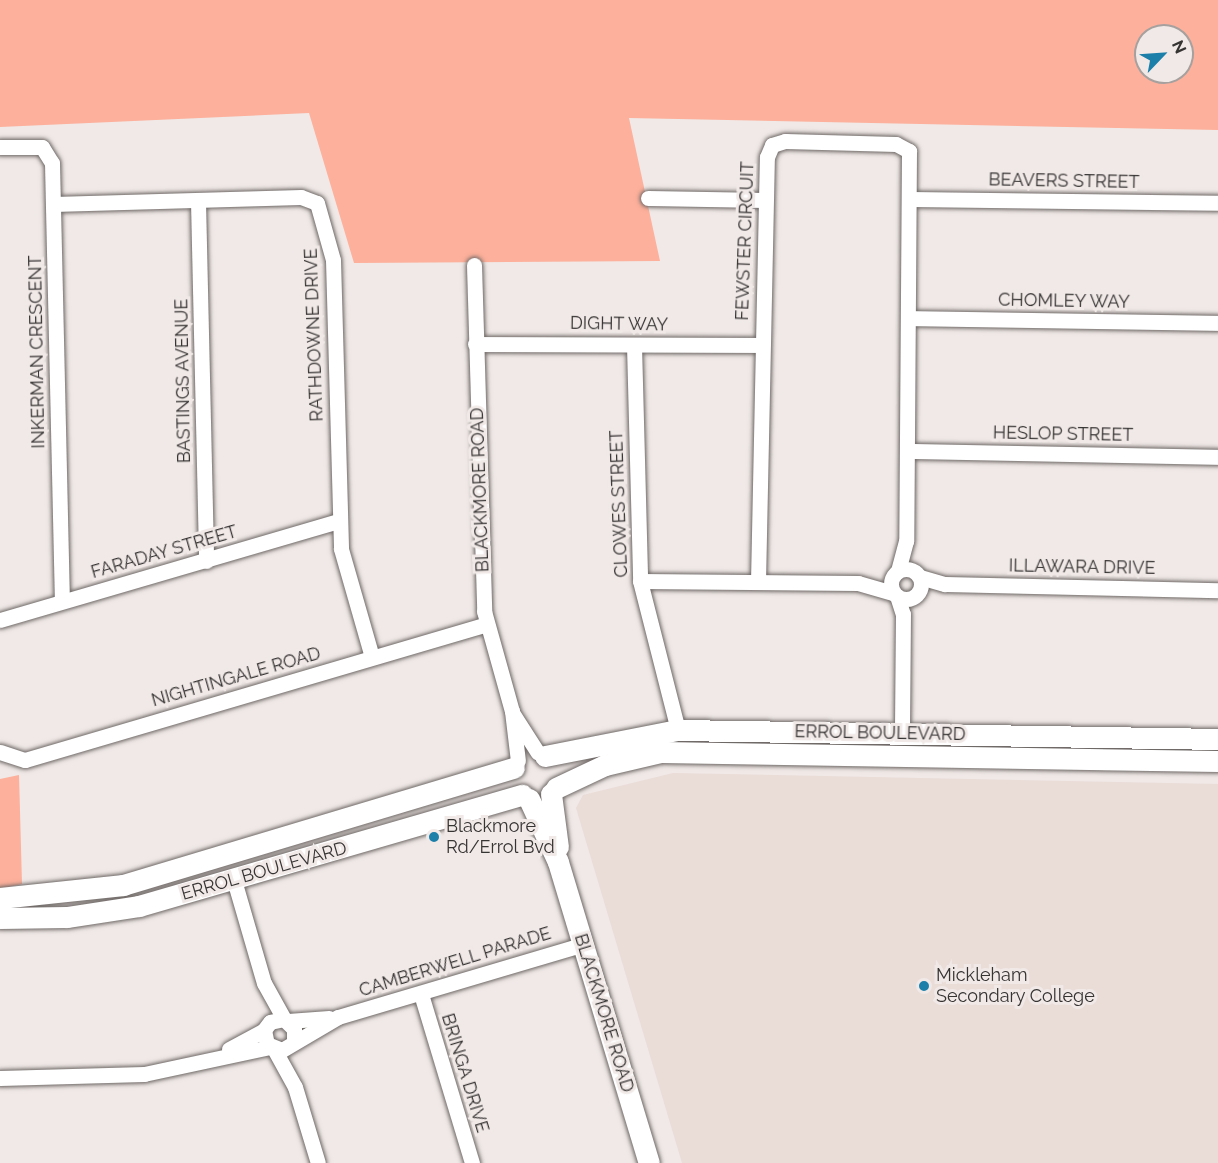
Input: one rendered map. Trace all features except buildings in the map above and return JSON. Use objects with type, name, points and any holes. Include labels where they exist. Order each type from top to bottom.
[{"type":"street","name":"FEWSTER CIRCUIT","points":[[758,582],[765,200],[768,150],[785,141],[902,144],[909,151],[910,199],[908,451],[906,541],[896,573],[895,594],[903,638]]},
{"type":"street","name":"INKERMAN CRESCENT","points":[[0,147],[46,149],[52,163],[62,601]]},
{"type":"street","name":"RATHDOWNE DRIVE","points":[[53,204],[301,197],[311,199],[323,214],[333,260],[341,549],[372,657]]},
{"type":"street","points":[[648,198],[765,200]]},
{"type":"street","name":"BEAVERS STREET","points":[[910,199],[1218,203]]},
{"type":"street","name":"BASTINGS AVENUE","points":[[198,201],[206,561]]},
{"type":"street","name":"BLACKMORE ROAD","points":[[474,265],[486,624],[512,711],[516,765]]},
{"type":"street","name":"CHOMLEY WAY","points":[[910,318],[1218,323]]},
{"type":"street","name":"DIGHT WAY","points":[[476,344],[762,345]]},
{"type":"street","name":"CLOWES STREET","points":[[634,345],[640,581],[678,729]]},
{"type":"street","name":"HESLOP STREET","points":[[908,451],[1218,456]]},
{"type":"street","name":"FARADAY STREET","points":[[0,620],[339,522]]},
{"type":"street","name":"FEWSTER CIRCUIT","points":[[906,541],[918,585]]},
{"type":"street","points":[[858,584],[896,573],[918,585]]},
{"type":"street","points":[[640,581],[858,584],[895,594],[918,585]]},
{"type":"street","points":[[902,734],[903,638],[918,585]]},
{"type":"street","name":"ILLAWARA DRIVE","points":[[918,585],[1218,590]]},
{"type":"street","name":"NIGHTINGALE ROAD","points":[[0,752],[25,760],[486,624]]},
{"type":"street","name":"BLACKMORE ROAD","points":[[512,711],[542,754]]},
{"type":"street","name":"ERROL BOULEVARD","points":[[542,754],[678,729],[1218,739]]},
{"type":"street","name":"ERROL BOULEVARD","points":[[554,791],[605,765],[661,752],[1218,761]]},
{"type":"street","points":[[542,754],[556,765],[554,791],[526,797],[514,782],[516,765],[542,754]]},
{"type":"street","name":"ERROL BOULEVARD","points":[[0,898],[123,885],[516,765]]},
{"type":"street","name":"BLACKMORE ROAD","points":[[554,791],[558,862]]},
{"type":"street","name":"BLACKMORE ROAD","points":[[526,797],[558,862],[649,1163]]},
{"type":"street","name":"ERROL BOULEVARD","points":[[0,918],[109,913],[526,797]]},
{"type":"street","points":[[234,880],[264,983],[286,1020],[293,1042],[296,1087],[318,1163]]},
{"type":"street","name":"CAMBERWELL PARADE","points":[[265,1028],[286,1020],[338,1017],[584,944]]},
{"type":"street","points":[[264,983],[265,1028],[272,1048],[296,1087]]},
{"type":"street","name":"BRINGA DRIVE","points":[[421,994],[472,1163]]},
{"type":"street","name":"CAMBERWELL PARADE","points":[[272,1048],[293,1042],[338,1017]]},
{"type":"street","points":[[218,1054],[265,1028]]},
{"type":"street","points":[[0,1078],[144,1074],[218,1054],[272,1048]]},
{"type":"shaded area","points":[[0,0],[1218,0],[1218,130],[629,118],[660,261],[354,263],[309,113],[0,127]]},
{"type":"shaded area","name":"Mickleham Secondary College","points":[[673,773],[1218,784],[1218,1163],[682,1163],[576,808],[583,795]]},
{"type":"shaded area","points":[[19,775],[22,884],[0,889],[0,779]]},
{"type":"place","name":"Blackmore Rd/Errol Bvd","points":[[434,837]]},
{"type":"place","name":"Mickleham Secondary College","points":[[924,986]]}]
